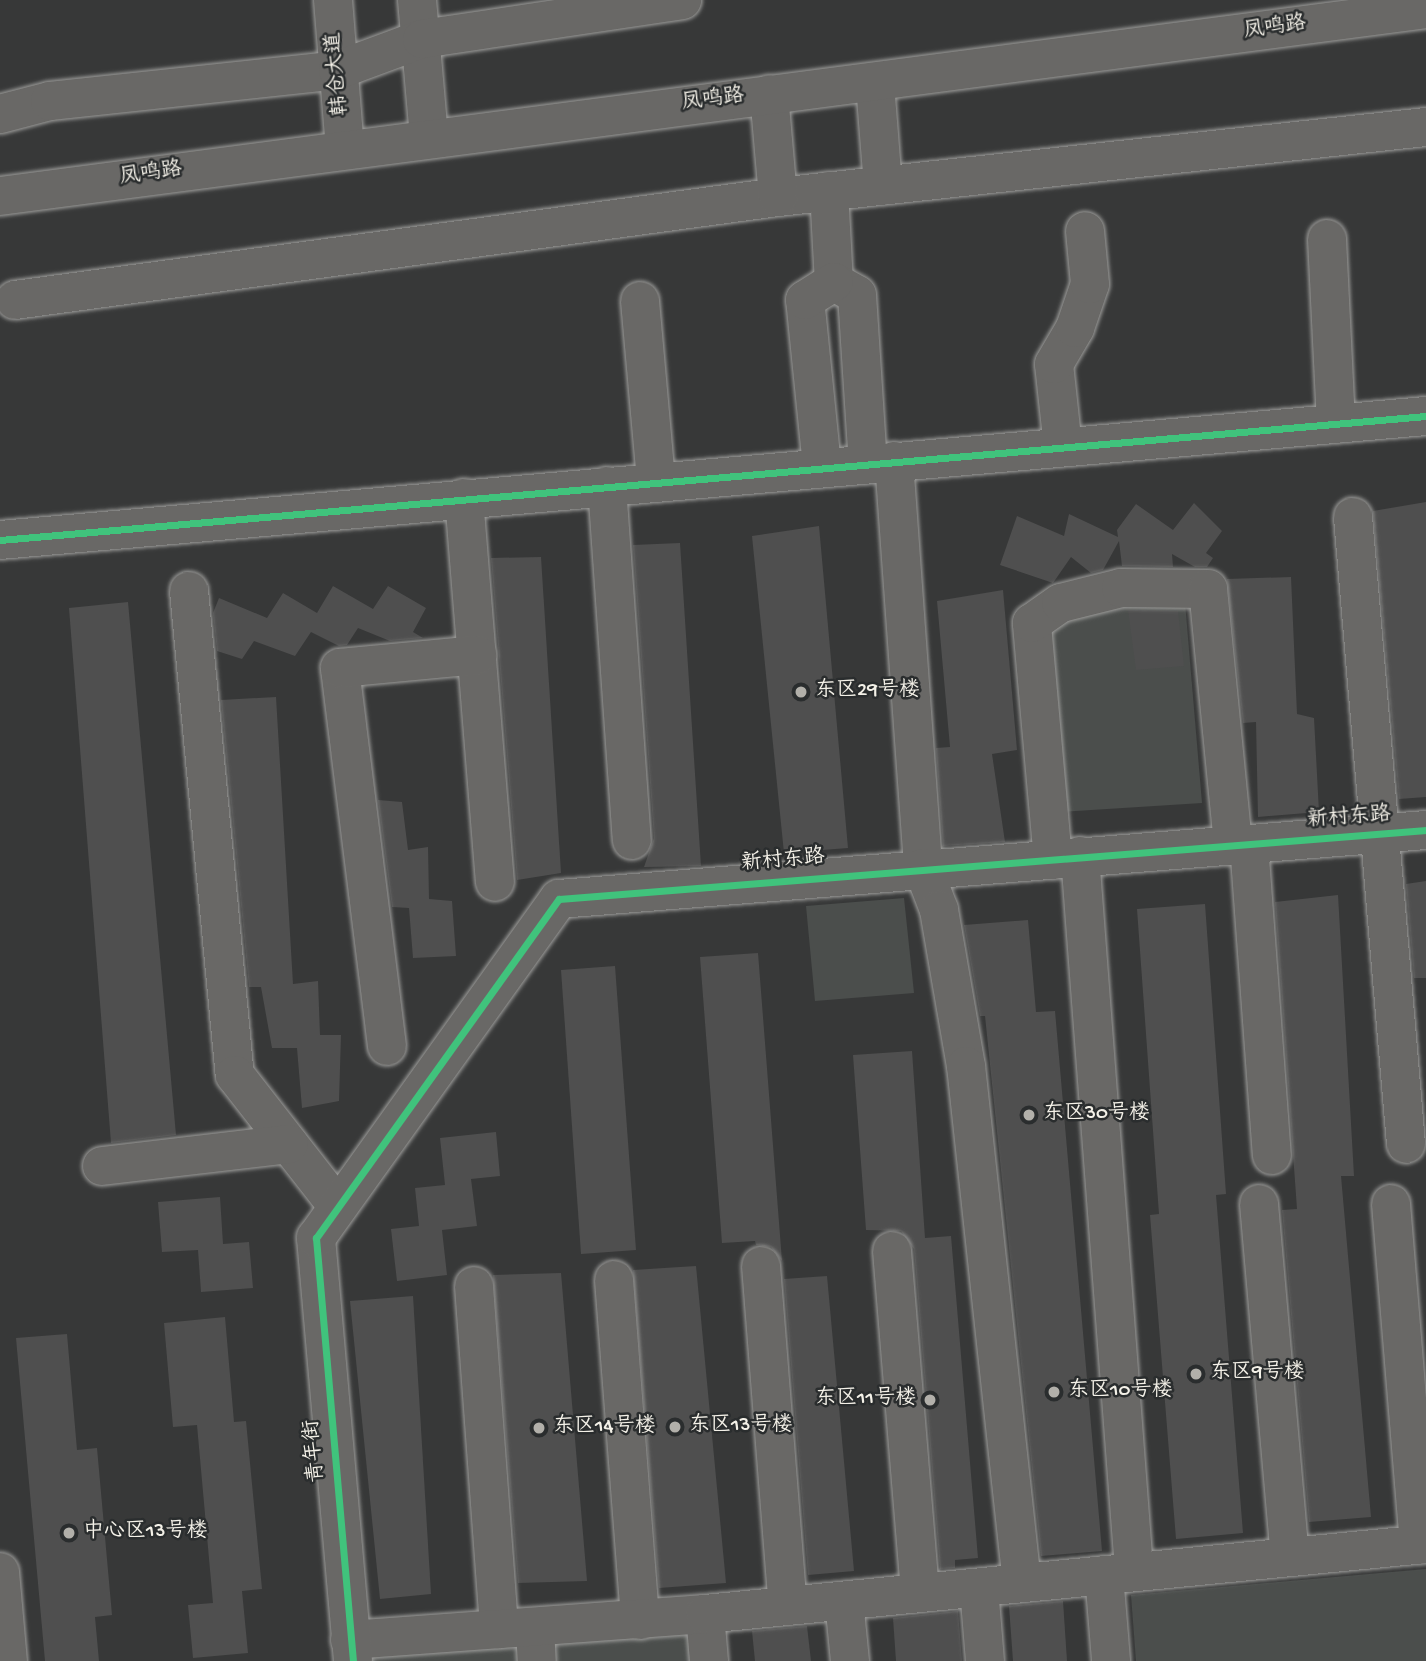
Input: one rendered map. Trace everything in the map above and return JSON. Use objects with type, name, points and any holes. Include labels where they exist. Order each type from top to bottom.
[{"type":"street","name":"韩仓大道","points":[[333,0],[345,148]]},
{"type":"street","points":[[418,0],[429,138]]},
{"type":"street","points":[[0,114],[50,101],[338,70],[422,39],[682,0]]},
{"type":"street","name":"凤鸣路","points":[[0,196],[345,148],[769,94],[875,84],[1426,9]]},
{"type":"street","points":[[875,84],[883,186]]},
{"type":"street","points":[[769,94],[778,197]]},
{"type":"street","points":[[15,300],[778,197],[1426,128]]},
{"type":"street","points":[[829,191],[834,282]]},
{"type":"street","points":[[1063,447],[1054,364],[1074,328],[1090,284],[1085,231]]},
{"type":"street","points":[[1327,239],[1336,424]]},
{"type":"street","points":[[834,282],[857,295],[881,462],[923,868],[939,910],[966,1066],[1022,1583]]},
{"type":"street","points":[[822,466],[805,300],[834,282]]},
{"type":"street","points":[[639,301],[656,481]]},
{"type":"street","points":[[0,540],[822,466],[1426,416]]},
{"type":"street","points":[[607,485],[632,840]]},
{"type":"street","points":[[464,498],[495,882]]},
{"type":"street","points":[[1353,517],[1406,1144]]},
{"type":"street","points":[[1111,1661],[1119,1572],[1066,858],[1032,623],[1061,603],[1121,588],[1208,589],[1241,844],[1272,1155]]},
{"type":"street","points":[[188,591],[235,1075],[338,1206]]},
{"type":"street","points":[[387,1046],[340,668],[477,655]]},
{"type":"street","name":"新村东路","points":[[316,1238],[559,899],[1426,830]]},
{"type":"street","points":[[102,1166],[289,1144]]},
{"type":"street","points":[[1259,1204],[1290,1556]]},
{"type":"street","points":[[352,1650],[524,1639],[640,1620],[1422,1545],[1391,1204]]},
{"type":"street","name":"青年街","points":[[316,1238],[352,1650]]},
{"type":"street","points":[[892,1251],[920,1592]]},
{"type":"street","points":[[761,1266],[788,1606]]},
{"type":"street","points":[[614,1280],[640,1620]]},
{"type":"street","points":[[474,1286],[524,1639]]},
{"type":"street","points":[[0,1572],[9,1661]]},
{"type":"street","points":[[979,1588],[985,1661]]},
{"type":"street","points":[[844,1601],[850,1661]]},
{"type":"street","points":[[705,1614],[709,1661]]},
{"type":"shaded area","points":[[1184,591],[1202,803],[1044,813],[1026,603]]},
{"type":"shaded area","points":[[904,898],[914,993],[815,1001],[806,906]]},
{"type":"shaded area","points":[[1426,1569],[1426,1661],[1136,1661],[1131,1595]]},
{"type":"shaded area","points":[[692,1624],[694,1661],[370,1661],[369,1645]]},
{"type":"building","points":[[1426,502],[1426,797],[1399,799],[1373,511]]},
{"type":"building","points":[[1194,503],[1222,531],[1206,553],[1213,558],[1207,567],[1195,567],[1172,554],[1173,567],[1122,566],[1119,541],[1103,570],[1091,573],[1071,557],[1053,583],[1000,565],[1017,516],[1064,536],[1069,514],[1118,537],[1117,530],[1136,504],[1173,530]]},
{"type":"building","name":"东区29号楼","points":[[819,526],[848,848],[784,853],[752,536]]},
{"type":"building","points":[[680,543],[701,866],[644,867],[654,838],[633,545]]},
{"type":"building","points":[[541,557],[561,873],[517,880],[491,558]]},
{"type":"building","points":[[1291,577],[1297,714],[1314,718],[1319,812],[1258,817],[1256,722],[1243,723],[1227,579]]},
{"type":"building","points":[[333,586],[373,609],[388,586],[426,608],[413,632],[423,638],[390,641],[358,628],[347,645],[339,646],[311,632],[295,656],[254,641],[242,659],[217,651],[213,613],[219,598],[267,618],[283,593],[317,613]]},
{"type":"building","points":[[1003,590],[1017,750],[992,754],[1005,842],[943,846],[936,748],[950,747],[937,601]]},
{"type":"building","points":[[128,602],[176,1135],[111,1143],[69,608]]},
{"type":"building","points":[[1128,610],[1178,611],[1184,666],[1136,670]]},
{"type":"building","points":[[276,697],[293,984],[318,981],[320,1035],[341,1035],[339,1101],[302,1108],[297,1048],[272,1048],[261,987],[249,987],[221,700]]},
{"type":"building","points":[[378,800],[402,802],[408,850],[428,847],[429,899],[452,901],[456,956],[413,958],[409,908],[392,907]]},
{"type":"building","points":[[1426,881],[1426,978],[1414,978],[1406,884]]},
{"type":"building","points":[[1338,895],[1354,1176],[1341,1176],[1371,1517],[1309,1522],[1282,1210],[1297,1209],[1275,902]]},
{"type":"building","points":[[1205,904],[1226,1194],[1216,1195],[1243,1533],[1176,1539],[1150,1215],[1159,1214],[1137,909]]},
{"type":"building","points":[[1028,920],[1036,1012],[1055,1011],[1102,1551],[1041,1556],[985,1016],[980,1016],[964,925]]},
{"type":"building","points":[[758,953],[782,1261],[771,1247],[756,1245],[755,1241],[722,1243],[700,957]]},
{"type":"building","points":[[615,966],[636,1250],[581,1254],[561,970]]},
{"type":"building","points":[[912,1051],[925,1238],[951,1236],[978,1558],[955,1560],[955,1568],[940,1569],[914,1249],[901,1231],[866,1230],[853,1055]]},
{"type":"building","points":[[496,1132],[500,1176],[471,1179],[477,1226],[442,1230],[447,1275],[397,1281],[391,1229],[419,1226],[415,1188],[445,1185],[440,1138]]},
{"type":"building","points":[[220,1197],[223,1244],[249,1242],[253,1288],[201,1292],[198,1250],[162,1252],[158,1202]]},
{"type":"building","name":"东区13号楼","points":[[696,1266],[726,1583],[659,1588],[633,1270]]},
{"type":"building","name":"东区14号楼","points":[[561,1273],[587,1581],[518,1583],[493,1275]]},
{"type":"building","points":[[827,1276],[854,1571],[808,1575],[784,1279]]},
{"type":"building","points":[[413,1296],[431,1594],[380,1599],[350,1301]]},
{"type":"building","points":[[225,1317],[234,1422],[246,1421],[262,1589],[242,1591],[248,1653],[193,1658],[188,1605],[213,1603],[197,1425],[173,1427],[164,1323]]},
{"type":"building","name":"中心区13号楼","points":[[67,1334],[77,1450],[97,1448],[112,1615],[95,1617],[99,1661],[45,1661],[16,1338]]},
{"type":"building","points":[[1063,1601],[1067,1661],[1013,1661],[1009,1606]]},
{"type":"building","points":[[958,1611],[962,1661],[896,1661],[893,1618]]},
{"type":"building","points":[[807,1626],[811,1661],[755,1661],[752,1631]]},
{"type":"cycle path","points":[[0,540],[1426,416]]},
{"type":"cycle path","points":[[353,1661],[316,1238],[559,899],[1426,830]]},
{"type":"place","name":"东区29号楼","points":[[801,692]]},
{"type":"place","name":"东区30号楼","points":[[1029,1115]]},
{"type":"place","name":"东区9号楼","points":[[1196,1374]]},
{"type":"place","name":"东区10号楼","points":[[1054,1392]]},
{"type":"place","name":"东区11号楼","points":[[930,1400]]},
{"type":"place","name":"东区13号楼","points":[[675,1427]]},
{"type":"place","name":"东区14号楼","points":[[539,1428]]},
{"type":"place","name":"中心区13号楼","points":[[69,1533]]}]
